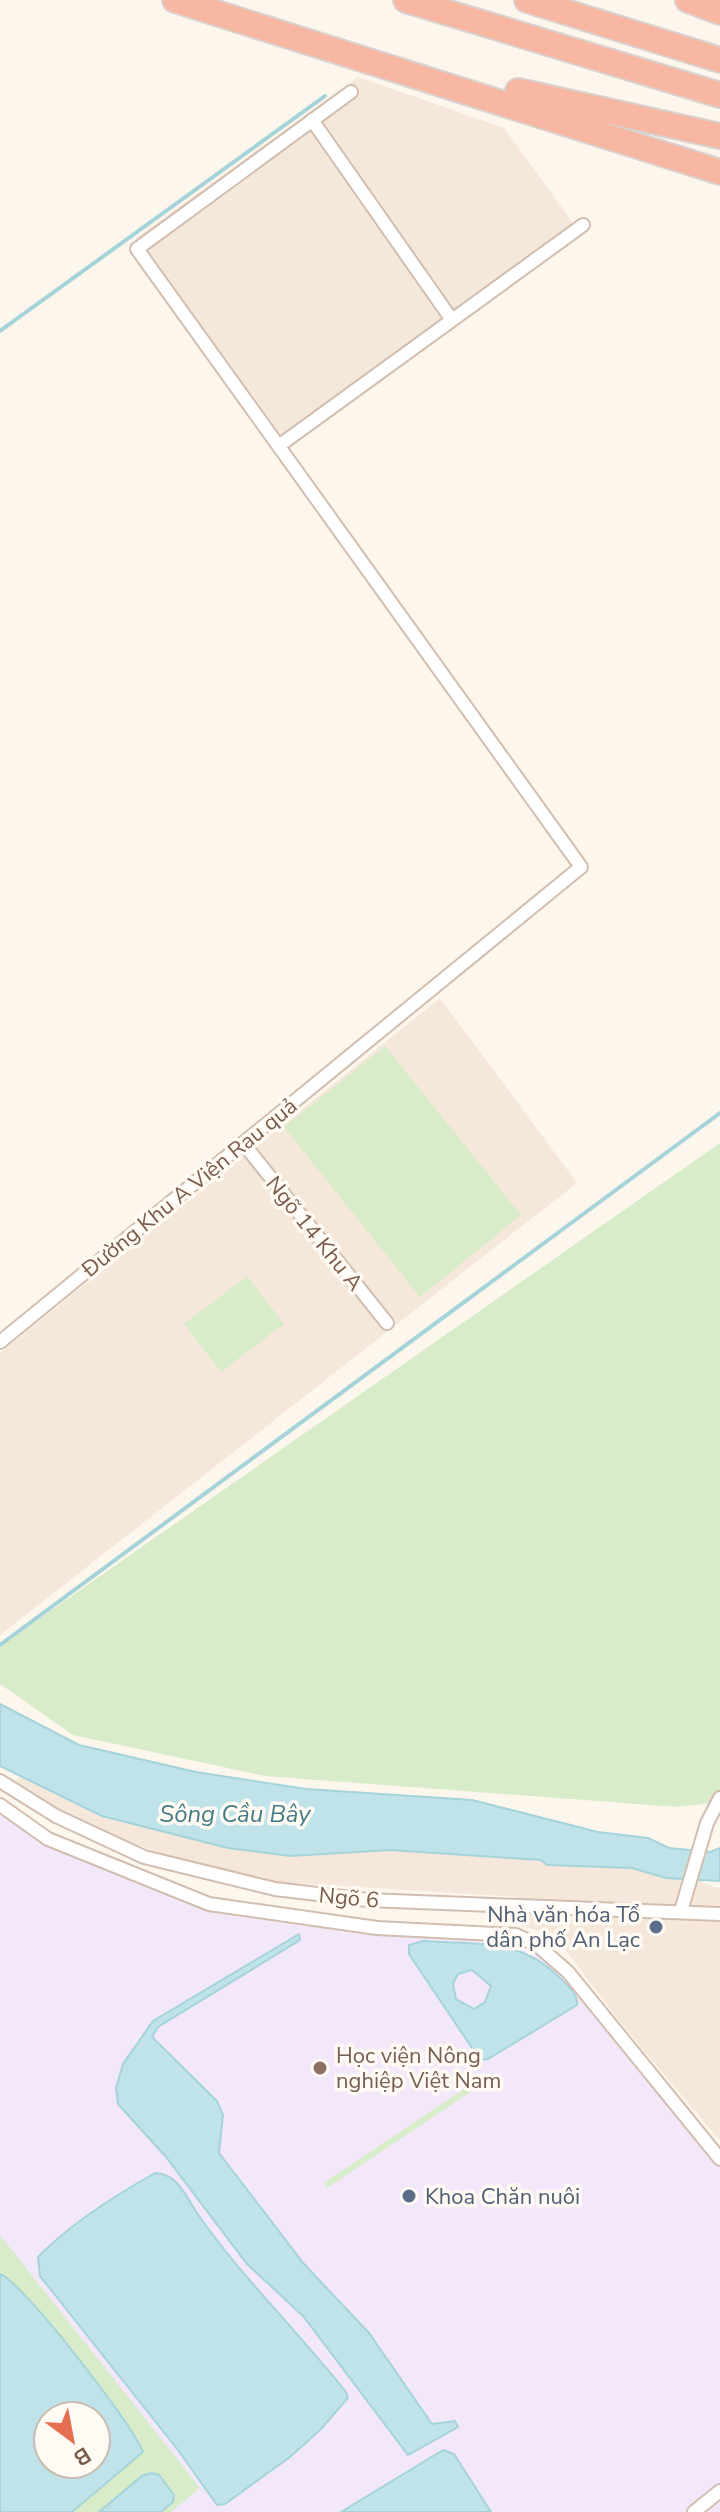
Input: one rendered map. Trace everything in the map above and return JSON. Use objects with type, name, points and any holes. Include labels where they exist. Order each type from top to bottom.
[{"type":"highway","points":[[175,0],[720,172]]},
{"type":"highway","points":[[406,0],[720,95]]},
{"type":"highway","points":[[527,0],[720,60]]},
{"type":"highway","points":[[688,0],[720,12]]},
{"type":"highway","points":[[360,56],[720,136]]},
{"type":"street","points":[[351,92],[137,249],[280,445],[583,225]]},
{"type":"street","points":[[312,120],[452,320]]},
{"type":"street","name":"Đường Khu A Viện Rau quả","points":[[0,1342],[581,867],[280,445]]},
{"type":"street","name":"Ngõ 14 Khu A","points":[[243,1143],[387,1323]]},
{"type":"street","name":"Ngõ 6","points":[[0,1781],[56,1816],[144,1857],[275,1889],[368,1900],[683,1905],[720,1914]]},
{"type":"street","points":[[683,1905],[705,1827],[720,1798]]},
{"type":"street","points":[[0,1805],[48,1839],[209,1904],[377,1928],[516,1935],[527,1940],[568,1972],[720,2159]]},
{"type":"street","points":[[694,2512],[720,2491]]},
{"type":"shaded area","points":[[358,77],[504,128],[573,223],[280,436],[136,238]]},
{"type":"shaded area","points":[[440,998],[577,1183],[0,1635],[0,1353]]},
{"type":"shaded area","points":[[25,1770],[382,1846],[679,1873],[720,1889],[720,2141],[620,2022],[561,1944],[538,1930],[517,1925],[518,1897],[277,1882],[220,1873],[88,1828],[15,1782]]},
{"type":"shaded area","name":"Học viện Nông nghiệp Việt Nam","points":[[0,1810],[208,1909],[384,1935],[521,1943],[542,1952],[562,1970],[720,2166],[720,2512],[0,2512]]},
{"type":"green space","points":[[385,1046],[521,1215],[420,1297],[284,1127]]},
{"type":"green space","points":[[720,1143],[720,1802],[677,1807],[265,1776],[73,1735],[0,1684],[0,1646]]},
{"type":"green space","points":[[247,1276],[284,1324],[221,1372],[184,1324]]},
{"type":"green space","points":[[468,2086],[472,2091],[327,2188],[324,2183]]},
{"type":"green space","points":[[0,2235],[200,2488],[171,2512],[0,2512]]},
{"type":"water","name":"Sông Cầu Bây","points":[[0,1704],[79,1745],[196,1772],[306,1789],[472,1800],[598,1832],[648,1838],[669,1848],[710,1852],[720,1848],[720,1881],[666,1878],[632,1868],[547,1865],[541,1860],[390,1850],[290,1856],[228,1848],[102,1816],[0,1766]]},
{"type":"water","points":[[299,1934],[300,1940],[158,2027],[152,2037],[217,2101],[223,2115],[219,2153],[304,2264],[369,2333],[432,2424],[455,2421],[458,2427],[408,2455],[303,2316],[247,2264],[166,2157],[118,2104],[116,2088],[123,2064],[153,2021]]},
{"type":"water","points":[[423,1941],[497,1946],[531,1956],[562,1980],[572,1991],[577,2005],[488,2059],[480,2060],[409,1954],[409,1945]],"holes":[[[472,1970],[491,1986],[485,2002],[474,2009],[456,1999],[453,1984],[458,1974]]]},
{"type":"water","points":[[155,2173],[175,2181],[214,2237],[328,2369],[348,2398],[320,2430],[290,2457],[225,2504],[217,2505],[178,2450],[40,2276],[38,2257],[64,2233]]},
{"type":"water","points":[[0,2274],[12,2282],[52,2326],[109,2400],[32,2400],[32,2480],[110,2480],[72,2512],[0,2512]]},
{"type":"water","points":[[112,2403],[135,2437],[143,2452],[112,2478]]},
{"type":"water","points":[[443,2450],[454,2454],[491,2512],[341,2512]]},
{"type":"water","points":[[151,2473],[159,2475],[174,2495],[173,2502],[161,2512],[99,2512],[142,2476]]},
{"type":"waterway","points":[[0,331],[325,96]]},
{"type":"waterway","points":[[0,1645],[720,1113]]},
{"type":"place","name":"Nhà văn hóa Tổ dân phố An Lạc","points":[[656,1927]]},
{"type":"place","name":"Học viện Nông nghiệp Việt Nam","points":[[320,2068]]},
{"type":"place","name":"Khoa Chăn nuôi","points":[[409,2196]]}]
